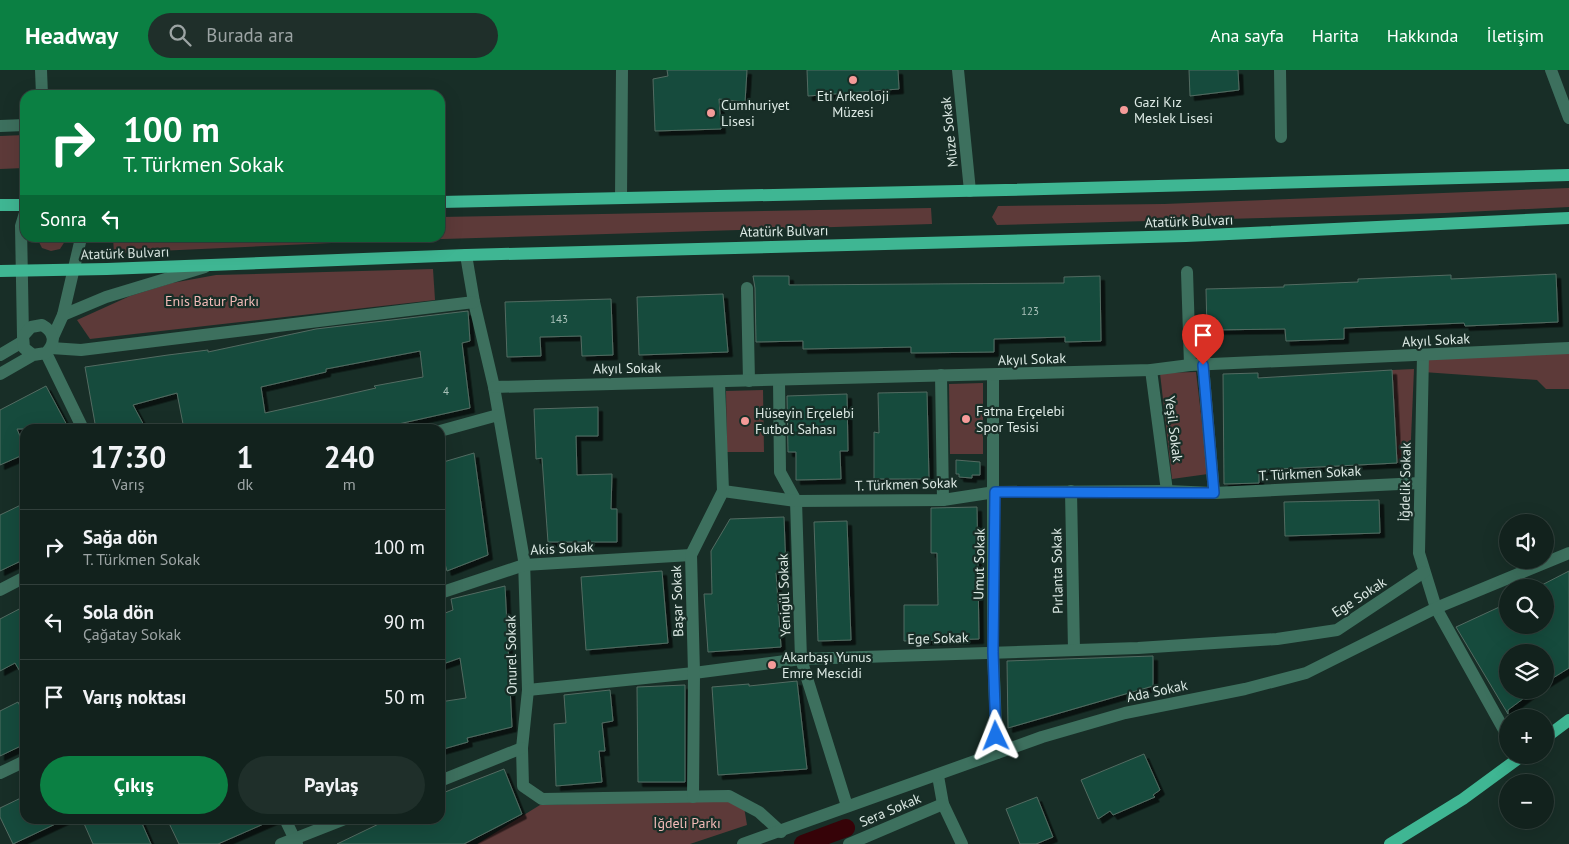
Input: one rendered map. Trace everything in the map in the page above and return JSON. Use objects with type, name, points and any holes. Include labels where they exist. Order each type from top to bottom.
[{"type":"main road","points":[[445,202],[970,191],[1569,175]]},
{"type":"main road","points":[[0,205],[20,205]]},
{"type":"main road","name":"Atatürk Bulvarı","points":[[0,271],[466,255],[1186,236],[1569,218]]},
{"type":"main road","points":[[1554,731],[1569,720]]},
{"type":"main road","points":[[1390,844],[1463,798],[1509,764]]},
{"type":"street","points":[[41,70],[42,90]]},
{"type":"street","points":[[621,198],[622,70]]},
{"type":"street","name":"Müze Sokak","points":[[958,70],[970,191]]},
{"type":"street","points":[[1280,70],[1281,136]]},
{"type":"street","points":[[1551,70],[1569,118]]},
{"type":"street","points":[[0,126],[20,124]]},
{"type":"street","points":[[22,242],[24,348],[33,355],[40,356],[50,346],[63,315],[80,242]]},
{"type":"street","name":"Onurel Sokak","points":[[466,255],[474,302],[494,387],[524,565],[528,690],[522,748],[523,786],[542,798],[729,796],[758,812],[781,832]]},
{"type":"street","points":[[63,315],[106,297],[212,265]]},
{"type":"street","points":[[1187,272],[1190,365]]},
{"type":"street","points":[[746,288],[749,380]]},
{"type":"street","points":[[50,346],[81,350],[474,302]]},
{"type":"street","points":[[0,355],[23,339],[26,331],[36,325],[46,328],[50,346],[81,424]]},
{"type":"street","name":"Akyıl Sokak","points":[[494,387],[1151,370],[1190,365],[1569,348]]},
{"type":"street","points":[[0,374],[33,355]]},
{"type":"street","name":"İğdelik Sokak","points":[[1424,355],[1419,553],[1436,608],[1499,720]]},
{"type":"street","points":[[1203,365],[1214,493]]},
{"type":"street","name":"Yeşil Sokak","points":[[1151,370],[1167,491]]},
{"type":"street","points":[[941,375],[944,500]]},
{"type":"street","name":"Umut Sokak","points":[[993,375],[995,492],[993,652],[997,753]]},
{"type":"street","name":"Yenigül Sokak","points":[[779,380],[780,472],[796,501],[801,658],[847,806]]},
{"type":"street","name":"Başar Sokak","points":[[693,797],[694,673],[691,555],[723,491],[719,382]]},
{"type":"street","points":[[445,430],[498,415]]},
{"type":"street","name":"T. Türkmen Sokak","points":[[723,491],[796,501],[944,500],[995,492],[1167,491],[1214,493],[1420,483]]},
{"type":"street","name":"Pırlanta Sokak","points":[[1071,491],[1074,650]]},
{"type":"street","name":"Ada Sokak","points":[[743,844],[781,832],[847,806],[938,776],[997,753],[1125,713],[1245,689],[1306,673],[1436,608],[1569,553]]},
{"type":"street","name":"Akis Sokak","points":[[445,591],[524,565],[691,555]]},
{"type":"street","name":"Ege Sokak","points":[[528,690],[694,673],[801,658],[1074,650],[1267,640],[1337,630],[1424,572]]},
{"type":"street","points":[[0,590],[20,580]]},
{"type":"street","points":[[445,779],[522,748]]},
{"type":"street","points":[[0,773],[20,763]]},
{"type":"street","points":[[938,776],[943,804],[962,844]]},
{"type":"street","name":"Sera Sokak","points":[[849,844],[943,804]]},
{"type":"street","points":[[287,824],[296,842]]},
{"type":"street","points":[[281,844],[296,842],[335,824]]},
{"type":"green space","points":[[20,135],[20,168],[0,169],[0,136]]},
{"type":"green space","points":[[1569,188],[1569,207],[1445,213],[997,225],[992,217],[998,206],[1164,204]]},
{"type":"green space","points":[[931,208],[932,224],[445,239],[445,217]]},
{"type":"green space","points":[[39,242],[64,242],[60,249],[51,251],[42,248]]},
{"type":"green space","points":[[113,242],[354,242],[114,253]]},
{"type":"green space","name":"Enis Batur Parkı","points":[[433,269],[435,300],[90,339],[77,320],[130,296],[172,283],[216,275]]},
{"type":"green space","points":[[1569,348],[1569,389],[1546,389],[1537,380],[1423,372],[1423,355]]},
{"type":"green space","points":[[1414,369],[1410,462],[1397,463],[1392,370]]},
{"type":"green space","points":[[1196,372],[1208,474],[1172,479],[1160,373]]},
{"type":"green space","name":"Fatma Erçelebi Spor Tesisi","points":[[983,383],[983,454],[950,454],[949,384]]},
{"type":"green space","name":"Hüseyin Erçelebi Futbol Sahası","points":[[763,390],[764,452],[727,452],[726,391]]},
{"type":"green space","name":"İğdeli Parkı","points":[[723,800],[744,807],[747,825],[690,844],[477,844],[540,805]]},
{"type":"building","points":[[667,70],[747,70],[745,102],[719,99],[721,129],[655,131],[653,79],[668,76]]},
{"type":"building","name":"Eti Arkeoloji Müzesi","points":[[807,70],[898,70],[899,89],[808,96]]},
{"type":"building","points":[[1189,70],[1238,70],[1239,90],[1190,96]]},
{"type":"building","points":[[1556,274],[1558,322],[1465,326],[1464,323],[1344,328],[1344,339],[1286,341],[1285,329],[1207,330],[1206,289],[1284,287],[1284,285],[1358,282],[1358,279],[1451,275],[1451,279]]},
{"type":"building","points":[[753,276],[789,276],[789,285],[1064,283],[1064,277],[1100,276],[1101,341],[1065,342],[1065,337],[994,339],[994,352],[911,353],[911,347],[803,349],[803,341],[756,342]]},
{"type":"building","points":[[723,294],[728,352],[639,355],[637,297]]},
{"type":"building","points":[[611,299],[613,355],[582,356],[581,336],[540,337],[541,356],[507,357],[505,302]]},
{"type":"building","points":[[468,311],[470,341],[462,343],[470,408],[398,424],[183,424],[177,393],[133,405],[143,424],[95,424],[85,367],[208,350],[208,352],[316,329]],"holes":[[[420,351],[423,377],[374,386],[376,388],[265,413],[261,387],[326,372],[326,369]]]},
{"type":"building","points":[[1392,370],[1397,463],[1259,470],[1259,483],[1224,484],[1223,374],[1258,373],[1258,378]]},
{"type":"building","points":[[46,386],[66,424],[20,424],[20,429],[17,429],[20,436],[20,456],[0,465],[0,410]]},
{"type":"building","points":[[927,392],[929,479],[874,479],[874,432],[879,433],[878,393]]},
{"type":"building","points":[[847,394],[848,451],[840,451],[841,479],[796,480],[796,452],[788,452],[787,396]]},
{"type":"building","points":[[598,407],[598,436],[576,436],[577,475],[612,474],[611,509],[617,509],[617,542],[548,542],[542,458],[536,459],[534,409]]},
{"type":"building","points":[[474,453],[488,555],[447,571],[445,564],[445,462]]},
{"type":"building","points":[[956,460],[980,462],[980,475],[972,475],[972,478],[959,477],[959,474],[956,474]]},
{"type":"building","points":[[1379,500],[1380,533],[1285,536],[1284,502]]},
{"type":"building","points":[[20,505],[20,561],[0,571],[0,515]]},
{"type":"building","points":[[977,507],[979,639],[904,641],[904,605],[938,605],[937,553],[931,553],[931,508]]},
{"type":"building","points":[[784,517],[786,572],[776,573],[781,647],[708,652],[704,594],[712,594],[711,551],[730,519]]},
{"type":"building","points":[[847,521],[851,640],[818,641],[814,522]]},
{"type":"building","points":[[662,571],[668,643],[586,650],[581,577]]},
{"type":"building","points":[[1569,571],[1569,668],[1554,677],[1554,644],[1499,644],[1499,699],[1456,627],[1499,607],[1499,634],[1554,634],[1553,579]]},
{"type":"building","points":[[505,586],[512,727],[467,738],[468,742],[445,749],[445,701],[466,698],[460,658],[445,663],[445,613],[453,610],[451,599]]},
{"type":"building","points":[[20,609],[20,672],[15,663],[0,671],[0,619]]},
{"type":"building","points":[[1153,656],[1153,686],[1008,728],[1007,661]]},
{"type":"building","points":[[797,681],[807,769],[718,775],[712,687],[749,684],[749,686]]},
{"type":"building","points":[[685,685],[685,782],[638,782],[637,687]]},
{"type":"building","points":[[610,690],[613,721],[602,723],[605,751],[599,751],[602,782],[556,786],[554,724],[566,723],[564,695]]},
{"type":"building","points":[[1499,699],[1523,699],[1509,709],[1505,709]]},
{"type":"building","points":[[18,702],[20,706],[20,746],[0,756],[0,711]]},
{"type":"building","points":[[1144,754],[1160,790],[1153,795],[1155,797],[1113,815],[1110,811],[1098,819],[1081,780]]},
{"type":"building","points":[[504,769],[522,814],[464,844],[337,844],[379,824],[445,824],[445,792]]},
{"type":"building","points":[[1037,797],[1053,837],[1036,844],[1020,844],[1006,809]]},
{"type":"building","points":[[20,798],[20,824],[55,824],[13,844],[0,817],[0,808]]},
{"type":"building","points":[[84,824],[142,824],[151,844],[93,844]]},
{"type":"building","points":[[169,824],[264,824],[218,844],[179,844]]},
{"type":"waterway","points":[[803,844],[846,828]]},
{"type":"place","name":"Eti Arkeoloji Müzesi","points":[[853,80]]},
{"type":"place","name":"Gazi Kız Meslek Lisesi","points":[[1124,110]]},
{"type":"place","name":"Cumhuriyet Lisesi","points":[[711,113]]},
{"type":"place","name":"Fatma Erçelebi Spor Tesisi","points":[[966,419]]},
{"type":"place","name":"Hüseyin Erçelebi Futbol Sahası","points":[[745,421]]},
{"type":"place","name":"Akarbaşı Yunus Emre Mescidi","points":[[772,665]]},
{"type":"route","points":[[996,736],[993,652],[995,492],[1167,491],[1214,493],[1203,365]]}]
